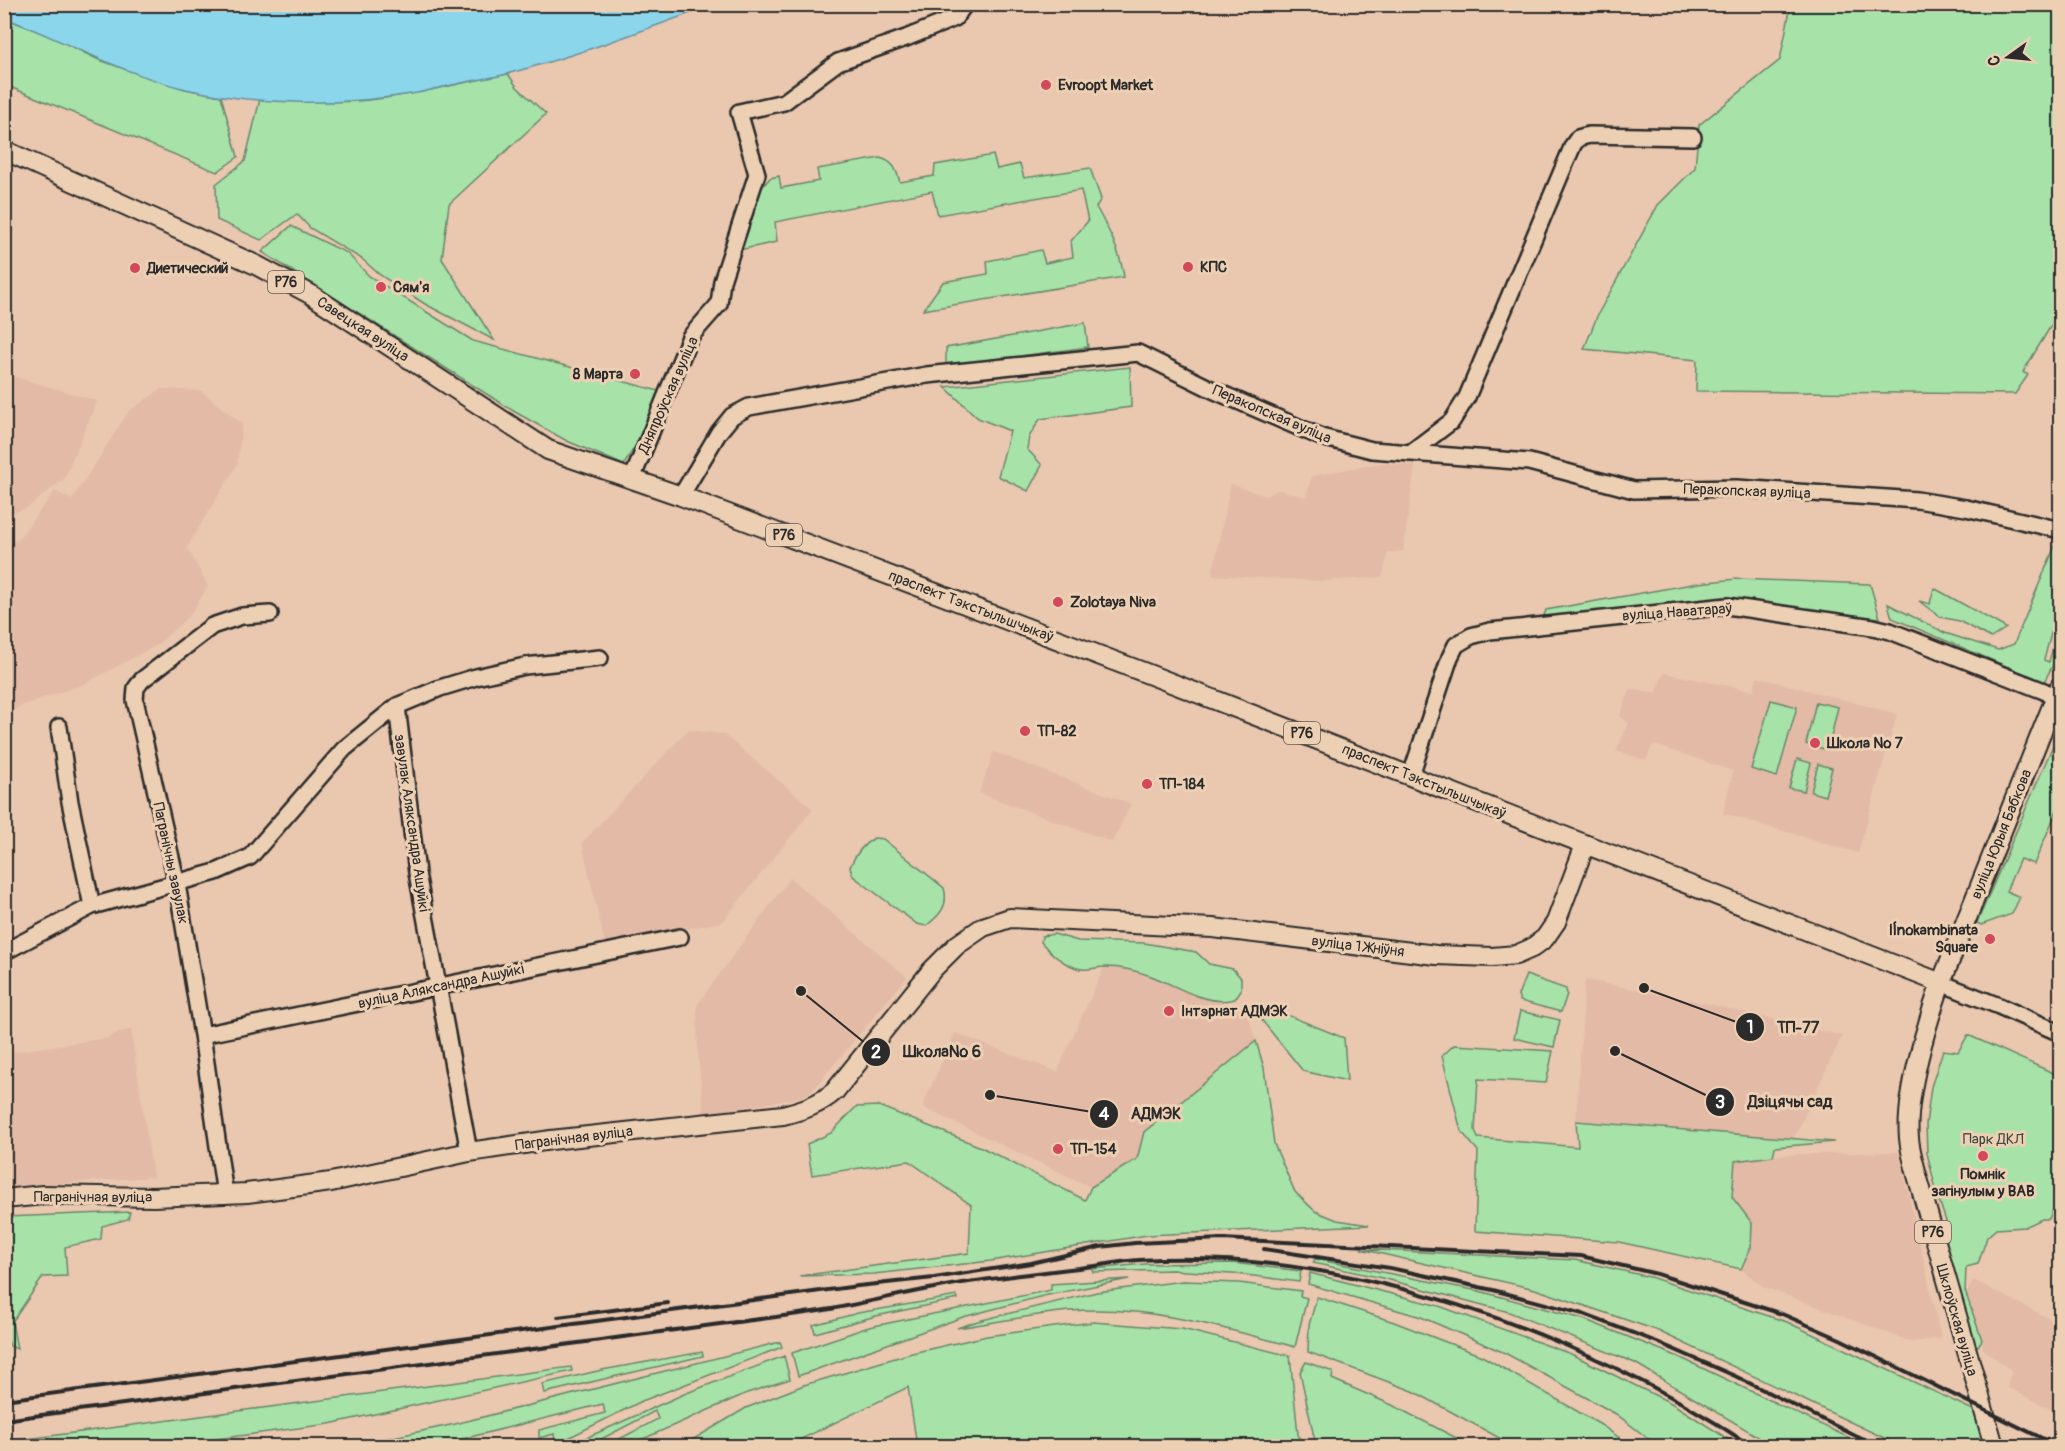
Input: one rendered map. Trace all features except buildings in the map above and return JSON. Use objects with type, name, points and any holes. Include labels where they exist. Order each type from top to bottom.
[{"type":"main road","name":"Савецкая вуліца","points":[[4,150],[256,265],[310,294],[548,450]]},
{"type":"main road","name":"праспект Тэкстыльшчыкаў","points":[[548,450],[681,496],[1411,775],[1941,983]]},
{"type":"main road","name":"вуліца Юрыя Бабкова","points":[[1941,983],[2059,694]]},
{"type":"main road","name":"вуліца 1 Жніўня","points":[[1065,920],[1213,928],[1436,955],[1492,957],[1516,955],[1545,938],[1556,922],[1585,845]]},
{"type":"main road","name":"Пагранічная вуліца","points":[[4,1199],[43,1195],[153,1197],[225,1195],[331,1182],[469,1152],[562,1138],[783,1115],[805,1110],[817,1105],[835,1091],[932,970],[972,933],[1010,918],[1065,920]]},
{"type":"main road","name":"Шклоўская вуліца","points":[[1941,983],[1930,1013],[1911,1096],[1909,1138],[1926,1209],[1994,1446]]},
{"type":"street","name":"Дняпроўская вуліца","points":[[632,479],[690,338],[719,304],[722,280],[758,174],[739,112],[784,102],[838,62],[955,18],[965,4]]},
{"type":"street","points":[[1410,453],[1452,422],[1467,397],[1573,145],[1578,138],[1589,135],[1693,137]]},
{"type":"street","name":"Перакопская вуліца","points":[[681,496],[719,432],[732,416],[749,406],[927,375],[1138,353],[1213,390],[1321,437],[1372,450],[1529,462],[1634,490],[1736,488],[1917,500],[1966,508],[2056,529]]},
{"type":"street","name":"вуліца Наватараў","points":[[1411,775],[1456,645],[1471,636],[1490,631],[1727,606],[1890,631],[2044,691],[2059,694]]},
{"type":"street","name":"Пагранічны завулак","points":[[225,1195],[177,884],[135,700],[136,688],[142,680],[212,626],[242,616],[270,614]]},
{"type":"street","points":[[4,952],[93,906],[216,873],[249,857],[344,749],[397,706],[476,676],[531,665],[600,658]]},
{"type":"street","name":"завулак Аляксандра Ашуйкі","points":[[397,706],[417,873],[469,1152]]},
{"type":"street","points":[[59,727],[70,802],[93,906]]},
{"type":"street","name":"вуліца Аляксандра Ашуйкі","points":[[202,1035],[680,937]]},
{"type":"street","name":"праспект Тэкстыльшчыкаў","points":[[1941,983],[2061,1033]]},
{"type":"shaded area","points":[[5,374],[97,401],[64,479],[27,508],[5,515]]},
{"type":"shaded area","points":[[161,389],[201,391],[242,424],[237,465],[187,547],[208,586],[190,615],[157,645],[84,684],[20,706],[5,716],[5,539],[17,541],[55,491],[72,500],[129,411]]},
{"type":"shaded area","points":[[1381,463],[1415,465],[1403,551],[1388,553],[1382,577],[1322,581],[1212,575],[1231,484],[1265,496],[1279,490],[1306,497],[1312,476]]},
{"type":"shaded area","name":"Школа № 7","points":[[1664,673],[1753,691],[1757,677],[1897,714],[1858,853],[1723,813],[1733,771],[1653,744],[1646,760],[1616,751],[1629,723],[1620,716],[1630,689],[1656,693]]},
{"type":"shaded area","points":[[688,730],[723,734],[813,809],[722,922],[605,944],[582,843]]},
{"type":"shaded area","points":[[994,752],[1131,804],[1112,842],[979,793]]},
{"type":"shaded area","points":[[790,878],[907,977],[811,1092],[798,1098],[704,1114],[698,1053],[697,1005]]},
{"type":"shaded area","points":[[1104,967],[1121,968],[1151,976],[1247,1012],[1256,1041],[1145,1132],[1137,1159],[1091,1187],[922,1107],[955,1033],[1057,1072]]},
{"type":"shaded area","points":[[1585,980],[1705,1003],[1842,1036],[1793,1140],[1576,1121]]},
{"type":"shaded area","points":[[131,1030],[153,1177],[5,1187],[5,1053],[108,1038],[119,1032]]},
{"type":"shaded area","points":[[1899,1152],[1941,1338],[1912,1342],[1764,1287],[1741,1269],[1751,1247],[1732,1197],[1735,1161],[1781,1155]]},
{"type":"shaded area","points":[[1973,1280],[2060,1324],[2060,1414],[2007,1387],[2012,1371],[1984,1350],[1967,1293]]},
{"type":"green space","points":[[1791,5],[2060,5],[2060,321],[2055,319],[2023,372],[2028,375],[2015,394],[1696,391],[1697,360],[1584,349],[1598,314],[1658,205],[1695,168],[1699,125],[1780,60]]},
{"type":"green space","points":[[4,18],[48,35],[97,59],[141,75],[185,89],[221,96],[238,157],[217,172],[5,85]]},
{"type":"green space","points":[[508,74],[517,87],[546,114],[449,204],[442,259],[494,340],[425,304],[380,275],[362,259],[310,228],[297,214],[261,240],[217,220],[216,184],[245,161],[260,99],[357,101],[414,93]]},
{"type":"green space","points":[[993,155],[997,169],[1020,164],[1024,178],[1090,168],[1101,199],[1096,207],[1120,258],[1124,277],[923,310],[943,282],[988,274],[987,261],[1041,250],[1045,263],[1073,257],[1071,241],[1088,221],[1081,190],[938,215],[932,191],[775,222],[777,242],[739,250],[758,192],[770,178],[779,176],[781,188],[819,181],[817,169],[880,158],[894,167],[900,182],[934,176],[935,165]]},
{"type":"green space","points":[[291,226],[347,253],[369,276],[473,341],[659,391],[640,446],[635,446],[624,465],[567,441],[515,412],[262,252]]},
{"type":"green space","points":[[1085,323],[1088,347],[946,366],[946,348]]},
{"type":"green space","points":[[1130,367],[1131,407],[1040,419],[1029,437],[1027,449],[1042,465],[1028,491],[998,476],[1010,431],[978,418],[945,387]]},
{"type":"green space","points":[[2060,534],[2060,599],[2044,660],[2049,662],[2060,620],[2060,651],[2044,682],[1892,618],[1888,604],[1945,633],[1998,650],[2014,644]]},
{"type":"green space","points":[[1737,579],[1870,584],[1880,618],[1733,601],[1542,621],[1546,610],[1698,583]]},
{"type":"green space","points":[[1934,588],[2006,628],[1991,638],[1959,621],[1940,617],[1919,601],[1930,604]]},
{"type":"green space","points":[[1771,700],[1797,707],[1777,777],[1751,769]]},
{"type":"green space","points":[[1816,702],[1838,707],[1828,750],[1806,744]]},
{"type":"green space","points":[[2060,729],[2060,803],[2034,864],[2020,859],[2006,891],[2020,897],[2012,914],[1981,925],[1977,923]]},
{"type":"green space","points":[[1797,759],[1811,763],[1804,791],[1789,788]]},
{"type":"green space","points":[[1818,764],[1832,768],[1825,796],[1811,792]]},
{"type":"green space","points":[[874,838],[883,839],[944,888],[945,900],[942,910],[926,926],[917,924],[853,876],[850,867],[854,858],[862,847]]},
{"type":"green space","points":[[1054,934],[1078,941],[1144,943],[1196,952],[1209,964],[1233,969],[1241,978],[1241,990],[1235,999],[1214,1000],[1203,998],[1135,971],[1112,967],[1078,968],[1060,960],[1041,942],[1042,936]]},
{"type":"green space","points":[[1526,975],[1566,989],[1567,994],[1561,1012],[1520,1001],[1518,995]]},
{"type":"green space","points":[[1265,1006],[1344,1038],[1347,1081],[1303,1071],[1260,1018]]},
{"type":"green space","points":[[1520,1011],[1560,1020],[1554,1047],[1514,1038]]},
{"type":"green space","name":"Парк ДКЛ","points":[[1968,1035],[2060,1076],[2060,1193],[2049,1219],[2042,1219],[2025,1227],[1996,1229],[1987,1237],[1978,1264],[1966,1267],[1965,1291],[1982,1340],[1978,1346],[1973,1344],[1949,1257],[1945,1231],[1946,1221],[1927,1153],[1926,1124],[1931,1087],[1943,1050],[1958,1052]]},
{"type":"green space","points":[[1256,1041],[1264,1068],[1274,1144],[1295,1192],[1315,1211],[1337,1220],[1369,1225],[1147,1235],[991,1261],[874,1274],[799,1276],[969,1253],[971,1205],[909,1161],[812,1175],[807,1144],[831,1133],[856,1107],[879,1106],[981,1147],[1085,1200],[1091,1187],[1137,1159],[1144,1132]]},
{"type":"green space","points":[[1454,1045],[1553,1051],[1546,1083],[1478,1079],[1475,1130],[1478,1138],[1578,1147],[1576,1121],[1834,1142],[1775,1147],[1773,1156],[1735,1161],[1732,1197],[1752,1223],[1751,1247],[1741,1269],[1619,1242],[1475,1231],[1478,1151],[1461,1131],[1442,1056]]},
{"type":"green space","points":[[130,1212],[128,1219],[102,1226],[101,1239],[65,1247],[67,1276],[43,1277],[12,1322],[17,1349],[10,1346],[5,1333],[5,1290],[9,1288],[5,1279],[5,1217]]},
{"type":"green space","points":[[1361,1249],[1575,1260],[1650,1277],[1787,1322],[1973,1410],[1985,1446],[1901,1446],[1656,1330],[1535,1289]]},
{"type":"green space","points":[[1315,1259],[1479,1291],[1583,1319],[1679,1357],[1866,1446],[1769,1446],[1757,1436],[1635,1363],[1509,1312],[1382,1278],[1313,1263]]},
{"type":"green space","points":[[1233,1263],[1301,1271],[1299,1282],[1246,1275],[1172,1270],[1093,1272],[1092,1269],[1145,1264]]},
{"type":"green space","points":[[1310,1273],[1439,1306],[1571,1354],[1673,1404],[1739,1446],[1658,1446],[1616,1414],[1505,1353],[1421,1317],[1308,1284]]},
{"type":"green space","points":[[1129,1279],[1043,1296],[963,1317],[798,1376],[792,1353],[869,1327],[1051,1290],[1051,1284]]},
{"type":"green space","points":[[1183,1281],[1239,1283],[1301,1291],[1300,1296],[1307,1298],[1295,1347],[1184,1319],[1127,1311],[1070,1311],[957,1328],[1097,1292]]},
{"type":"green space","points":[[957,1296],[958,1299],[876,1316],[815,1333],[813,1325],[858,1313]]},
{"type":"green space","points":[[1317,1297],[1394,1322],[1482,1356],[1601,1425],[1631,1446],[1514,1446],[1413,1391],[1308,1352],[1309,1325]]},
{"type":"green space","points":[[1093,1322],[1182,1329],[1290,1356],[1298,1434],[1303,1446],[917,1446],[908,1387],[799,1440],[802,1446],[682,1446],[746,1408],[804,1385],[912,1353],[987,1336]]},
{"type":"green space","points":[[780,1342],[782,1347],[642,1401],[566,1439],[555,1442],[554,1434],[539,1438],[539,1430],[605,1413],[603,1404],[434,1446],[351,1446],[455,1424]]},
{"type":"green space","points":[[702,1352],[703,1356],[544,1393],[542,1384],[602,1370]]},
{"type":"green space","points":[[784,1356],[790,1379],[747,1393],[627,1446],[606,1446],[658,1419],[655,1411],[588,1446],[568,1446],[684,1394]]},
{"type":"green space","points":[[1306,1362],[1333,1372],[1332,1379],[1392,1405],[1472,1446],[1316,1446],[1300,1372]]},
{"type":"green space","points":[[571,1367],[572,1371],[329,1424],[163,1446],[5,1446],[5,1442]]},
{"type":"water","points":[[4,5],[713,5],[587,50],[504,75],[389,97],[302,102],[243,99],[163,83],[5,18]]},
{"type":"railway","points":[[4,1400],[858,1286],[934,1278],[1031,1263],[1100,1247],[1222,1239],[1581,1256],[1657,1274],[1782,1314],[1840,1339],[2058,1446]]},
{"type":"railway","points":[[1264,1249],[1390,1268],[1493,1290],[1583,1314],[1657,1342],[1735,1376],[1876,1446]]},
{"type":"railway","points":[[4,1420],[807,1313],[998,1278],[1132,1261],[1217,1260],[1297,1268],[1378,1283],[1459,1305],[1538,1334],[1613,1367],[1685,1405],[1751,1446]]},
{"type":"railway","points":[[558,1317],[668,1303]]},
{"type":"place","name":"Evroopt Market","points":[[1046,85]]},
{"type":"place","name":"КПС","points":[[1188,267]]},
{"type":"place","name":"Диетический","points":[[135,268]]},
{"type":"place","name":"Сям'я","points":[[381,287]]},
{"type":"place","name":"8 Марта","points":[[635,374]]},
{"type":"place","name":"Zolotaya Niva","points":[[1058,602]]},
{"type":"place","name":"ТП-82","points":[[1025,731]]},
{"type":"place","name":"Школа № 7","points":[[1815,743]]},
{"type":"place","name":"ТП-184","points":[[1147,784]]},
{"type":"place","name":"Iĺnokambinata Square","points":[[1990,939]]},
{"type":"place","name":"ТП-77","points":[[1644,988]]},
{"type":"place","name":"Школа№ 6","points":[[801,991]]},
{"type":"place","name":"Інтэрнат АДМЭК","points":[[1169,1011]]},
{"type":"place","name":"Дзіцячы сад","points":[[1615,1051]]},
{"type":"place","name":"АДМЭК","points":[[990,1095]]},
{"type":"place","name":"ТП-154","points":[[1058,1149]]},
{"type":"place","name":"Помнік загінулым у ВАВ","points":[[1983,1156]]}]
